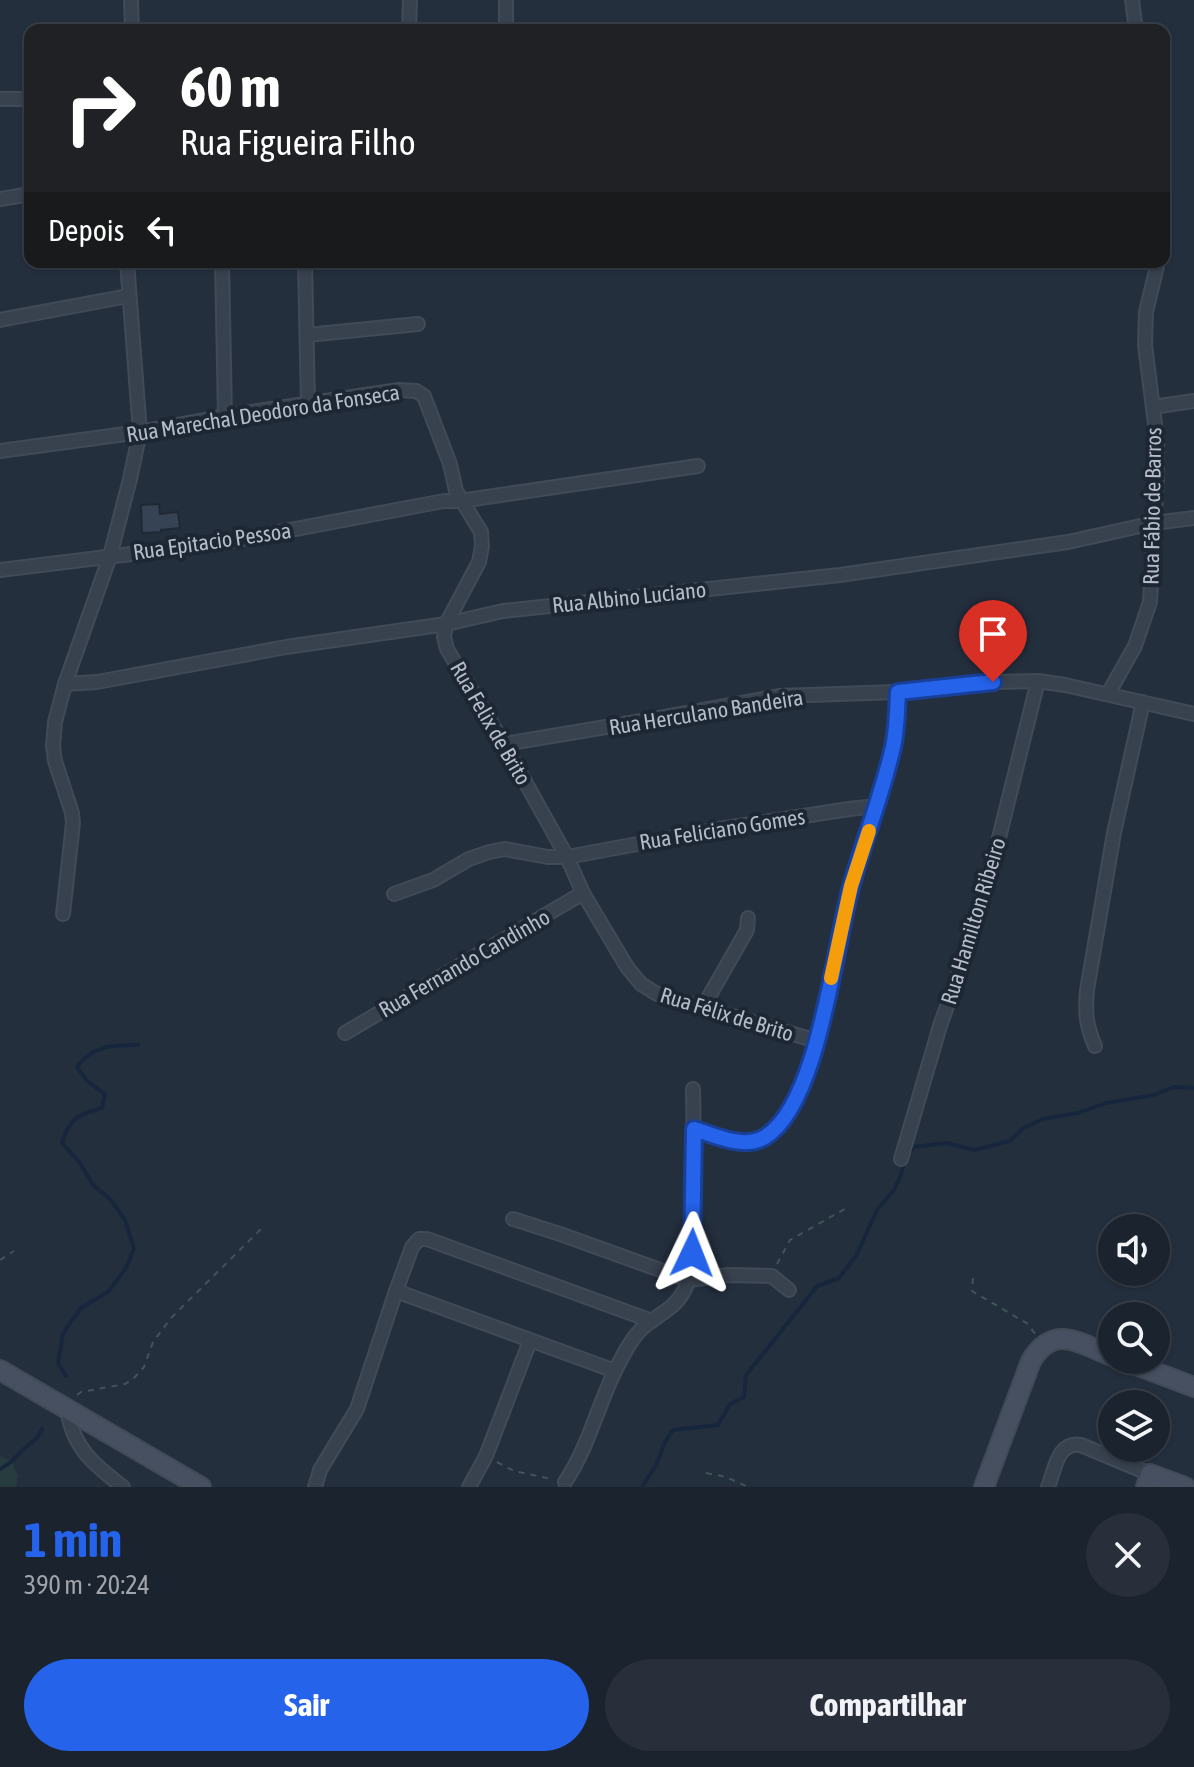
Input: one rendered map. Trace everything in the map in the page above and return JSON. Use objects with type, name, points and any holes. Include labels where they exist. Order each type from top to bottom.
[{"type":"street","points":[[131,0],[132,24]]},
{"type":"street","points":[[409,24],[410,0]]},
{"type":"street","points":[[506,0],[506,24]]},
{"type":"street","points":[[1132,0],[1135,24]]},
{"type":"street","points":[[0,99],[24,99]]},
{"type":"street","points":[[0,199],[24,195]]},
{"type":"street","points":[[63,914],[73,823],[57,769],[53,746],[55,722],[65,684],[110,556],[140,432],[127,268]]},
{"type":"street","points":[[222,268],[225,416]]},
{"type":"street","points":[[305,268],[308,404]]},
{"type":"street","name":"Rua Fábio de Barros","points":[[1108,694],[1135,646],[1150,602],[1157,452],[1145,345],[1146,312],[1157,268]]},
{"type":"street","points":[[0,320],[128,296]]},
{"type":"street","points":[[307,335],[418,324]]},
{"type":"street","name":"Rua Marechal Deodoro da Fonseca","points":[[0,451],[411,390],[424,396],[432,414],[458,496]]},
{"type":"street","points":[[1153,407],[1194,401]]},
{"type":"street","points":[[446,624],[479,562],[482,546],[481,532],[458,496],[698,466]]},
{"type":"street","name":"Rua Epitacio Pessoa","points":[[0,570],[221,543],[423,506],[458,496]]},
{"type":"street","name":"Rua Albino Luciano","points":[[65,684],[97,682],[286,647],[446,624],[503,611],[840,575],[1068,542],[1154,523],[1194,518]]},
{"type":"street","name":"Rua Felix de Brito","points":[[446,624],[444,637],[447,649],[567,857]]},
{"type":"street","name":"Rua Herculano Bandeira","points":[[504,744],[779,696],[898,692],[993,682],[1038,681],[1194,714]]},
{"type":"street","name":"Rua Hamilton Ribeiro","points":[[901,1159],[994,858],[1038,681]]},
{"type":"street","points":[[694,1129],[742,1142],[765,1137],[775,1129],[793,1103],[805,1079],[817,1041],[851,886],[894,744],[898,692]]},
{"type":"street","points":[[1095,1046],[1087,1029],[1087,990],[1114,833],[1143,702]]},
{"type":"street","name":"Rua Feliciano Gomes","points":[[394,894],[433,880],[469,859],[505,849],[548,857],[567,857],[719,829],[877,806]]},
{"type":"street","name":"Rua Félix de Brito","points":[[567,857],[583,893],[627,967],[641,984],[657,994],[817,1041]]},
{"type":"street","name":"Rua Fernando Candinho","points":[[345,1033],[583,893]]},
{"type":"street","points":[[703,1007],[747,930],[748,918]]},
{"type":"street","points":[[565,1482],[585,1445],[615,1371],[635,1336],[674,1304],[684,1292],[688,1280],[693,1232],[693,1089]]},
{"type":"street","points":[[513,1219],[688,1280],[728,1275],[772,1276],[789,1290]]},
{"type":"street","points":[[315,1487],[320,1470],[357,1409],[412,1247],[423,1238],[652,1321]]},
{"type":"street","points":[[396,1291],[615,1371]]},
{"type":"street","points":[[984,1487],[1038,1349],[1056,1338],[1098,1351]]},
{"type":"street","points":[[469,1487],[486,1456],[530,1341]]},
{"type":"street","points":[[0,1370],[201,1487]]},
{"type":"street","points":[[1160,1374],[1194,1387]]},
{"type":"street","points":[[67,1409],[73,1436],[82,1450],[123,1487]]},
{"type":"street","points":[[1048,1487],[1060,1455],[1073,1444],[1081,1445],[1148,1481],[1185,1487]]},
{"type":"path","points":[[772,1276],[790,1240],[850,1206]]},
{"type":"path","points":[[67,1409],[78,1393],[125,1384],[140,1373],[153,1342],[171,1318],[261,1229]]},
{"type":"path","points":[[0,1260],[14,1251]]},
{"type":"path","points":[[973,1278],[972,1291],[1028,1324],[1045,1343]]},
{"type":"path","points":[[486,1456],[514,1471],[565,1482]]},
{"type":"path","points":[[706,1473],[726,1477],[748,1487]]},
{"type":"green space","points":[[0,1456],[13,1462],[18,1475],[16,1487],[0,1487]]},
{"type":"building","points":[[159,504],[160,514],[178,512],[180,528],[142,533],[141,505]]},
{"type":"waterway","points":[[66,1376],[58,1363],[63,1334],[81,1308],[108,1292],[126,1268],[134,1249],[125,1220],[111,1200],[93,1185],[80,1163],[62,1143],[76,1118],[102,1108],[105,1094],[87,1081],[77,1067],[97,1050],[138,1045]]},
{"type":"waterway","points":[[642,1487],[673,1430],[718,1425],[730,1404],[744,1397],[746,1375],[817,1286],[839,1278],[856,1256],[877,1210],[894,1190],[913,1147],[947,1143],[974,1150],[1010,1141],[1022,1129],[1043,1119],[1154,1095],[1174,1087],[1194,1088]]},
{"type":"waterway","points":[[0,1469],[34,1441],[42,1429]]},
{"type":"slow traffic","points":[[831,978],[851,886],[869,831]]},
{"type":"route","points":[[692,1253],[694,1129],[742,1142],[765,1137],[775,1129],[793,1103],[805,1079],[823,1020],[851,886],[894,744],[898,692],[993,682]]}]
